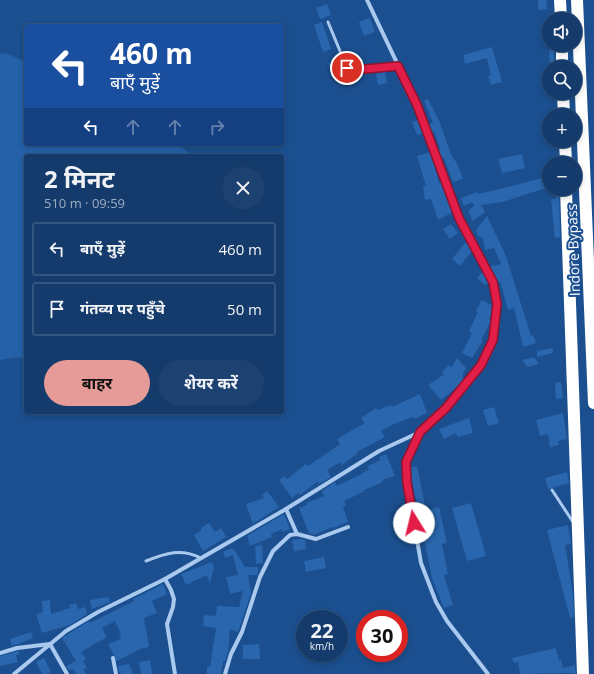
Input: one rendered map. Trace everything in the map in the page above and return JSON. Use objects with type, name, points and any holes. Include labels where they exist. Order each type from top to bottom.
[{"type":"highway","points":[[560,0],[561,12]]},
{"type":"highway","name":"Indore Bypass","points":[[577,0],[594,403]]},
{"type":"highway","points":[[566,196],[583,674]]},
{"type":"street","points":[[14,674],[66,631],[98,612],[165,579],[286,510],[379,451],[420,432],[446,408],[481,365],[493,340],[497,304],[493,282],[459,218],[417,105],[367,0]]},
{"type":"street","points":[[420,432],[406,462],[407,483],[421,563],[436,602],[447,621],[488,674]]},
{"type":"street","points":[[286,510],[297,534]]},
{"type":"street","points":[[225,674],[231,654],[242,632],[250,602],[268,558],[279,543],[290,536],[297,534],[316,539],[348,527]]},
{"type":"street","points":[[165,579],[174,599],[167,624],[175,674]]},
{"type":"street","points":[[0,652],[17,648],[50,644]]},
{"type":"street","points":[[50,644],[67,674]]},
{"type":"street","points":[[113,658],[116,674]]},
{"type":"lane","points":[[328,22],[347,68],[355,70],[398,66]]},
{"type":"lane","points":[[552,490],[579,529]]},
{"type":"lane","points":[[146,561],[180,552],[190,553],[201,558]]},
{"type":"shaded area","points":[[0,53],[8,54],[24,61],[24,146],[180,146],[191,154],[24,154],[24,358],[18,357],[0,360]]},
{"type":"building","points":[[538,0],[546,0],[547,9],[538,10]]},
{"type":"building","points":[[327,4],[331,15],[320,19],[316,8]]},
{"type":"building","points":[[370,18],[375,32],[364,36],[359,22]]},
{"type":"building","points":[[322,22],[331,49],[323,52],[314,25]]},
{"type":"building","points":[[492,47],[502,82],[491,85],[488,76],[491,75],[487,58],[465,64],[463,55]]},
{"type":"building","points":[[549,52],[554,52],[554,60],[550,60]]},
{"type":"building","points":[[335,61],[337,66],[340,65],[342,71],[332,74],[328,63]]},
{"type":"building","points":[[385,72],[387,83],[378,85],[376,74]]},
{"type":"building","points":[[428,99],[440,123],[452,157],[457,163],[463,179],[453,182],[444,158],[441,158],[437,150],[440,149],[438,142],[434,131],[431,132],[428,124],[433,123],[424,101]]},
{"type":"building","points":[[419,120],[424,133],[417,135],[412,122]]},
{"type":"building","points":[[431,152],[439,183],[442,183],[446,197],[453,212],[438,220],[431,199],[425,200],[423,187],[426,186],[417,156]]},
{"type":"building","points":[[522,154],[525,168],[502,173],[498,159]]},
{"type":"building","points":[[542,178],[542,189],[503,202],[481,205],[485,212],[473,221],[468,211],[474,206],[472,202],[464,206],[461,198],[477,192],[478,194]]},
{"type":"building","points":[[555,196],[559,196],[560,237],[555,238],[551,199],[556,199]]},
{"type":"building","points":[[487,216],[506,256],[531,336],[533,335],[536,343],[523,347],[514,308],[508,310],[500,281],[497,282],[489,267],[493,266],[492,263],[495,266],[501,264],[494,248],[485,250],[483,238],[478,236],[476,230]]},
{"type":"building","points":[[451,224],[458,233],[450,239],[443,229]]},
{"type":"building","points":[[465,243],[469,245],[472,251],[460,266],[452,259]]},
{"type":"building","points":[[483,271],[489,282],[485,285],[477,278]]},
{"type":"building","points":[[482,300],[493,306],[493,312],[489,320],[491,321],[481,340],[483,341],[472,358],[462,353],[472,333],[469,331],[478,312],[476,311]]},
{"type":"building","points":[[553,348],[553,353],[537,357],[537,351]]},
{"type":"building","points":[[534,357],[539,364],[527,367],[522,360]]},
{"type":"building","points":[[457,358],[466,368],[463,374],[463,382],[441,400],[428,385],[445,374],[441,373],[449,365],[452,367]]},
{"type":"building","points":[[561,382],[563,398],[556,399],[555,383]]},
{"type":"building","points":[[420,394],[427,413],[414,419],[413,417],[394,424],[381,431],[385,437],[357,452],[358,453],[342,465],[340,462],[327,470],[331,477],[319,484],[318,481],[300,495],[298,493],[292,498],[279,480],[285,476],[287,479],[306,464],[308,466],[340,444],[337,439],[365,423],[361,418],[376,408],[378,410],[391,405],[392,407]]},
{"type":"building","points":[[494,407],[499,423],[488,426],[483,410]]},
{"type":"building","points":[[563,413],[567,439],[558,441],[559,445],[550,447],[548,434],[540,436],[536,420]]},
{"type":"building","points":[[469,418],[473,433],[458,437],[456,433],[444,439],[439,429]]},
{"type":"building","points":[[386,454],[395,476],[382,480],[383,482],[344,501],[346,506],[343,507],[348,522],[314,535],[309,533],[299,508],[307,505],[306,503],[324,496],[322,491],[335,482],[337,486],[363,473],[369,469],[368,466],[380,460],[379,457]]},
{"type":"building","points":[[417,466],[426,510],[439,507],[447,543],[442,544],[448,574],[444,575],[453,605],[444,608],[432,578],[410,471],[410,468]]},
{"type":"building","points":[[567,472],[569,483],[548,489],[545,478]]},
{"type":"building","points":[[267,491],[279,507],[253,524],[246,504],[264,498],[262,495]]},
{"type":"building","points":[[471,503],[486,556],[467,561],[452,508]]},
{"type":"building","points":[[284,514],[290,529],[283,532],[282,529],[271,534],[272,537],[250,546],[247,536]]},
{"type":"building","points":[[209,523],[215,532],[221,528],[226,537],[203,551],[194,535]]},
{"type":"building","points":[[568,525],[571,544],[565,545],[573,595],[574,617],[570,618],[547,530]]},
{"type":"building","points":[[292,540],[305,540],[306,549],[294,551]]},
{"type":"building","points":[[262,545],[263,563],[256,564],[255,546]]},
{"type":"building","points":[[233,548],[245,567],[258,567],[258,573],[257,575],[248,575],[251,593],[238,632],[230,629],[228,652],[225,661],[223,661],[221,674],[207,674],[207,667],[210,667],[216,628],[203,626],[204,615],[216,616],[217,606],[239,607],[243,591],[230,594],[226,577],[238,575],[233,555],[225,558],[223,552]]},
{"type":"building","points":[[324,557],[326,568],[306,572],[304,561]]},
{"type":"building","points":[[212,562],[214,568],[210,583],[207,575],[186,585],[181,574]]},
{"type":"building","points":[[163,584],[167,594],[152,601],[157,613],[144,618],[149,647],[140,649],[117,661],[108,644],[121,639],[119,636],[121,634],[115,621],[102,628],[107,637],[81,652],[86,659],[83,661],[87,668],[83,669],[86,674],[76,674],[73,669],[69,670],[66,666],[76,661],[62,638],[89,621],[90,623],[134,601],[133,599]]},
{"type":"building","points":[[108,597],[110,602],[92,609],[90,600]]},
{"type":"building","points":[[50,600],[51,614],[70,608],[69,605],[76,603],[78,609],[85,607],[87,614],[70,625],[42,633],[36,614],[43,612],[42,601]]},
{"type":"building","points":[[31,632],[33,638],[12,646],[10,639]]},
{"type":"building","points":[[259,644],[260,659],[243,659],[243,645]]},
{"type":"building","points":[[556,648],[559,661],[561,660],[563,668],[575,665],[576,674],[520,674],[518,662],[514,663],[512,658]]},
{"type":"building","points":[[18,651],[20,654],[16,655],[18,662],[0,666],[0,656]]},
{"type":"building","points":[[44,658],[51,672],[47,674],[42,674],[36,662]]},
{"type":"building","points":[[150,660],[152,674],[141,674],[139,662]]},
{"type":"building","points":[[129,664],[133,674],[122,674],[119,672],[118,666]]},
{"type":"route","points":[[347,68],[350,70],[355,70],[398,66],[417,105],[459,218],[493,282],[497,304],[496,324],[493,340],[481,365],[474,376],[446,408],[420,432],[406,462],[407,483],[414,523]]}]
